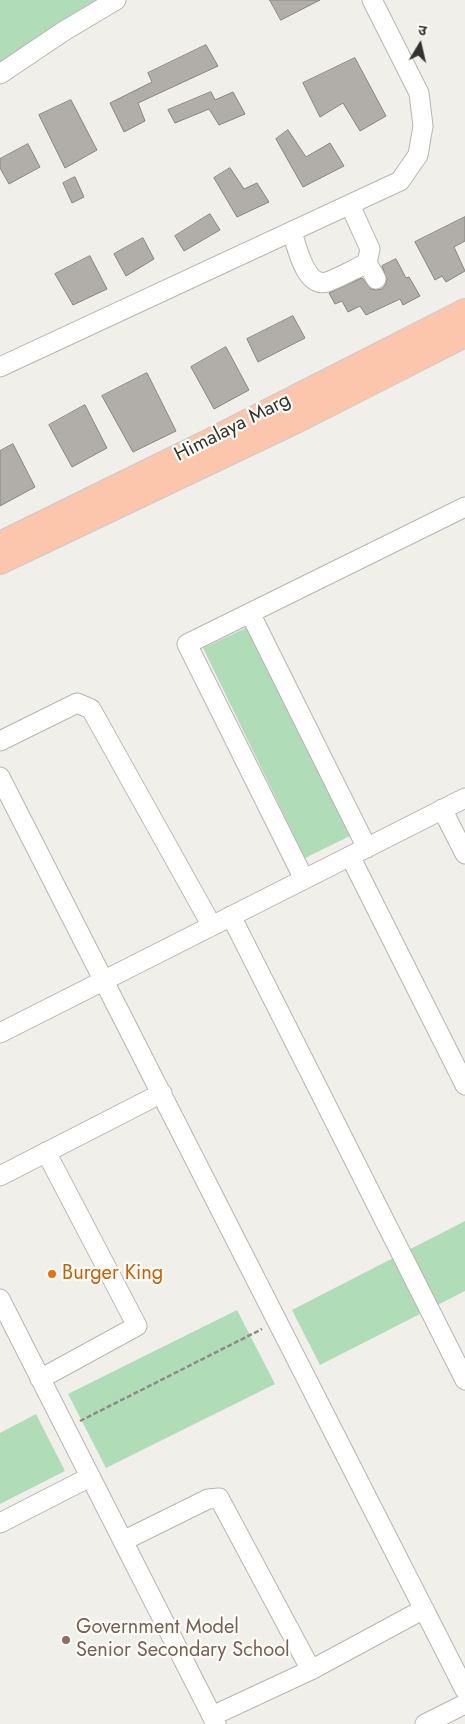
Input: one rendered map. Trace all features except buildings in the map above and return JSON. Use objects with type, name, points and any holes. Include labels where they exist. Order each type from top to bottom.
[{"type":"main road","name":"Himalaya Marg","points":[[0,544],[206,443],[465,311]]},
{"type":"main road","name":"Himalaya Marg","points":[[0,562],[298,420],[465,335]]},
{"type":"street","points":[[0,74],[64,31],[116,0]]},
{"type":"street","points":[[0,367],[400,180],[418,154],[423,126],[419,93],[372,0]]},
{"type":"street","points":[[350,205],[370,249],[367,263],[376,279]]},
{"type":"street","points":[[292,232],[302,262],[309,277],[314,281],[326,282],[367,263]]},
{"type":"street","points":[[304,879],[187,644],[465,506]]},
{"type":"street","points":[[250,613],[367,848]]},
{"type":"street","points":[[0,741],[78,703],[91,708],[212,926]]},
{"type":"street","points":[[0,777],[465,1690]]},
{"type":"street","points":[[0,1033],[465,798]]},
{"type":"street","points":[[442,810],[465,854]]},
{"type":"street","points":[[350,856],[465,1086]]},
{"type":"street","points":[[231,916],[465,1380]]},
{"type":"street","points":[[0,1176],[162,1093]]},
{"type":"street","points":[[40,1379],[137,1326],[46,1152]]},
{"type":"street","points":[[0,1299],[7,1329],[40,1379],[214,1720],[312,1670],[424,1609]]},
{"type":"street","points":[[0,1523],[90,1477]]},
{"type":"street","points":[[123,1541],[208,1499],[219,1498],[312,1670]]},
{"type":"street","points":[[424,1724],[465,1704]]},
{"type":"path","points":[[66,1429],[277,1321]]},
{"type":"green space","points":[[0,0],[96,0],[0,63]]},
{"type":"green space","points":[[248,627],[350,836],[305,858],[203,648]]},
{"type":"green space","points":[[465,1221],[465,1291],[320,1365],[292,1310]]},
{"type":"green space","points":[[237,1310],[275,1384],[106,1468],[68,1394]]},
{"type":"green space","points":[[36,1414],[65,1471],[0,1504],[0,1433]]},
{"type":"place","name":"Burger King","points":[[52,1274]]},
{"type":"place","name":"Government Model Senior Secondary School","points":[[66,1640]]}]
